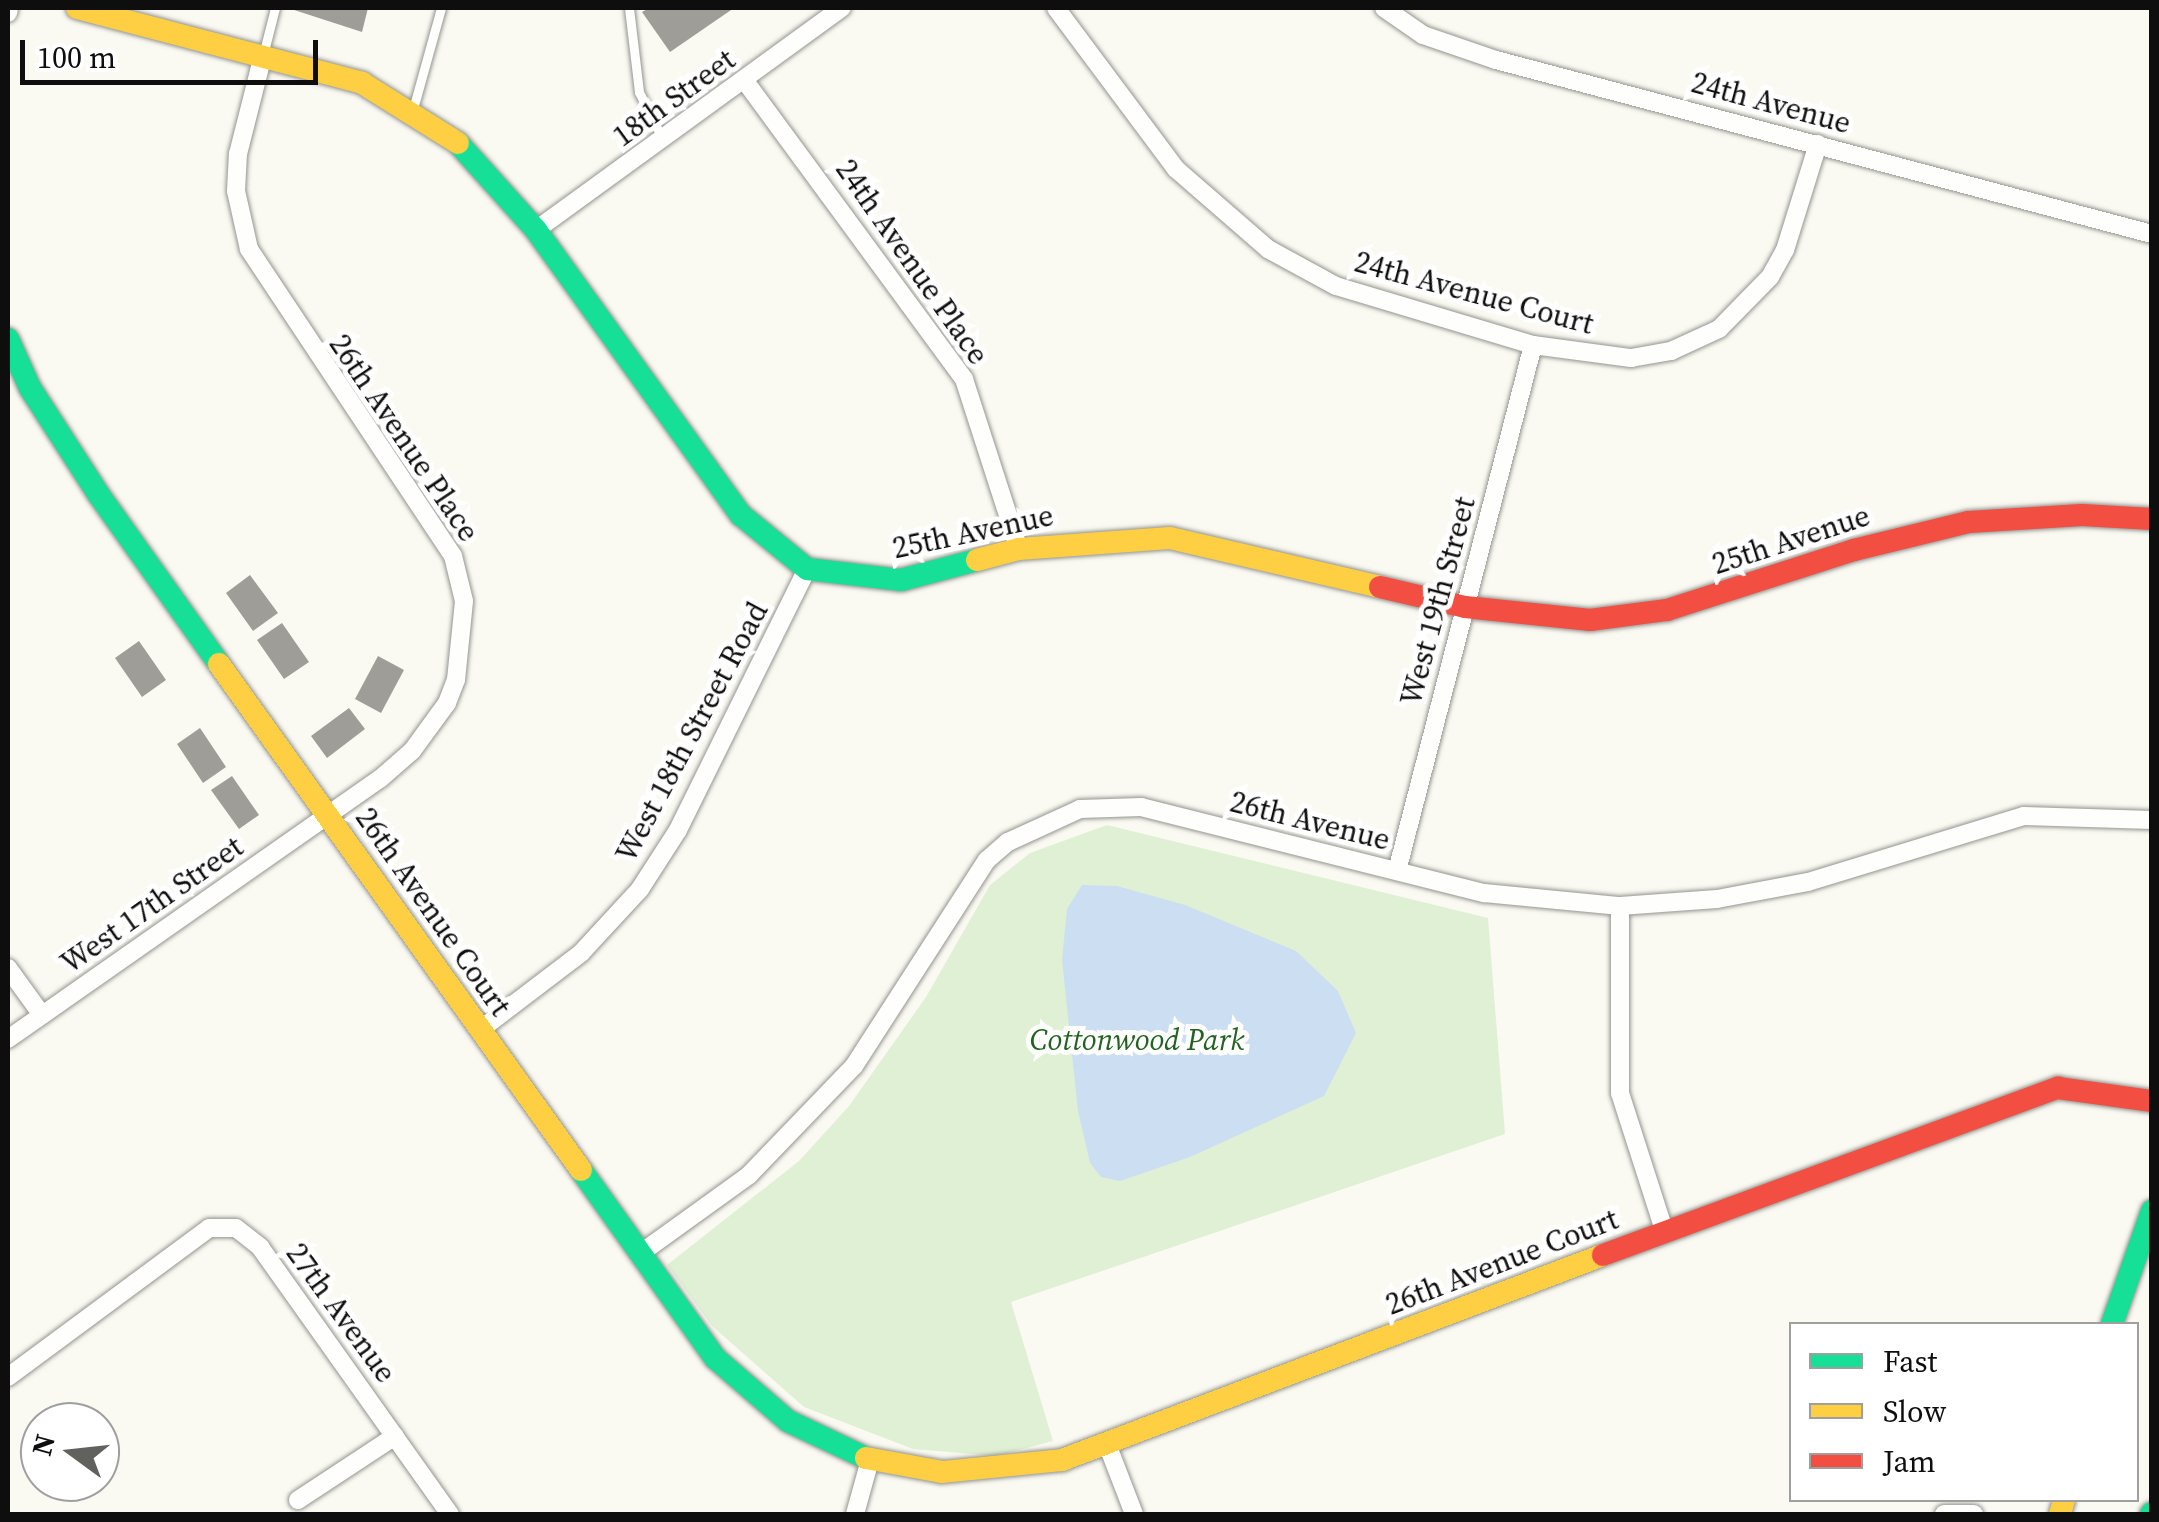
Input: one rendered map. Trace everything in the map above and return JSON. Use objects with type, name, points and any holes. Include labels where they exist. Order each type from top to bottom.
[{"type":"street","points":[[77,8],[137,15],[362,83],[413,109],[465,149],[536,230],[741,514],[807,569]]},
{"type":"street","name":"18th Street","points":[[536,230],[842,8]]},
{"type":"street","name":"24th Avenue Court","points":[[1056,8],[1176,169],[1268,249],[1336,286],[1534,344],[1631,358],[1671,351],[1719,329],[1770,277],[1785,250],[1818,144]]},
{"type":"street","name":"24th Avenue","points":[[1384,8],[1423,35],[1496,60],[2152,234]]},
{"type":"street","name":"26th Avenue Place","points":[[263,56],[238,154],[236,191],[249,249],[307,343],[423,504],[453,556],[464,601],[465,630],[447,703],[412,751],[328,817]]},
{"type":"street","name":"24th Avenue Place","points":[[745,80],[964,379],[1019,549]]},
{"type":"street","name":"26th Avenue Court","points":[[8,339],[30,388],[99,495],[715,1358],[750,1394],[812,1435],[870,1460],[942,1472],[1002,1470],[1107,1444],[1664,1230],[2058,1088],[2094,1088],[2152,1101]]},
{"type":"street","name":"West 19th Street","points":[[1396,871],[1534,344]]},
{"type":"street","name":"25th Avenue","points":[[807,569],[901,580],[1019,549],[1094,538],[1197,540],[1464,607],[1558,620],[1622,618],[1969,522],[2152,519]]},
{"type":"street","name":"West 18th Street Road","points":[[480,1030],[580,953],[640,889],[687,813],[807,569]]},
{"type":"street","name":"26th Avenue","points":[[641,1253],[749,1175],[804,1122],[894,1010],[987,860],[1055,817],[1141,807],[1484,893],[1620,906],[1717,899],[1808,882],[2024,816],[2152,820]]},
{"type":"street","name":"West 17th Street","points":[[8,1040],[328,817]]},
{"type":"street","points":[[1620,906],[1620,1093],[1664,1230]]},
{"type":"street","points":[[8,968],[42,1014]]},
{"type":"street","points":[[2113,1322],[2152,1212]]},
{"type":"street","name":"27th Avenue","points":[[8,1377],[209,1228],[236,1228],[260,1247],[450,1514]]},
{"type":"street","points":[[298,1500],[395,1436]]},
{"type":"street","points":[[1107,1444],[1134,1514]]},
{"type":"street","points":[[854,1514],[870,1460]]},
{"type":"street","points":[[1944,1514],[1974,1514]]},
{"type":"lane","points":[[263,56],[275,8]]},
{"type":"lane","points":[[413,109],[441,8]]},
{"type":"lane","points":[[629,8],[639,92],[663,140]]},
{"type":"green space","name":"Cottonwood Park","points":[[1107,825],[1488,918],[1505,1134],[1011,1302],[1053,1441],[996,1456],[913,1449],[804,1407],[712,1326],[667,1265],[799,1161],[849,1106],[926,997],[990,885],[1030,853]]},
{"type":"water","points":[[1082,885],[1117,886],[1185,905],[1296,951],[1338,991],[1356,1033],[1324,1096],[1190,1157],[1120,1181],[1101,1177],[1090,1163],[1078,1111],[1062,960],[1067,909]]},
{"type":"building","points":[[288,8],[368,8],[362,32]]},
{"type":"building","points":[[649,8],[734,8],[670,52],[642,12]]},
{"type":"building","points":[[250,575],[278,613],[253,631],[226,593]]},
{"type":"building","points":[[282,623],[309,662],[284,679],[257,640]]},
{"type":"building","points":[[139,641],[166,680],[142,697],[115,658]]},
{"type":"building","points":[[378,656],[404,670],[381,713],[355,699]]},
{"type":"building","points":[[349,708],[365,729],[327,758],[311,736]]},
{"type":"building","points":[[200,728],[226,767],[203,783],[177,744]]},
{"type":"building","points":[[232,776],[259,815],[239,829],[211,790]]},
{"type":"traffic: fast","points":[[458,143],[536,230],[741,515],[807,569],[901,580],[977,560]]},
{"type":"traffic: fast","points":[[8,339],[30,388],[99,495],[219,664]]},
{"type":"traffic: fast","points":[[581,1170],[715,1358],[788,1421],[866,1458]]},
{"type":"traffic: fast","points":[[2113,1322],[2152,1211]]},
{"type":"traffic: slow","points":[[77,8],[362,83],[458,143]]},
{"type":"traffic: slow","points":[[977,560],[1019,549],[1170,538],[1380,587]]},
{"type":"traffic: slow","points":[[219,664],[581,1170]]},
{"type":"traffic: slow","points":[[866,1458],[942,1472],[1062,1460],[1603,1255]]},
{"type":"traffic: slow","points":[[2060,1514],[2063,1502]]},
{"type":"traffic: jam","points":[[1380,587],[1465,607],[1590,620],[1667,610],[1854,550],[1969,522],[2082,515],[2152,519]]},
{"type":"traffic: jam","points":[[1603,1255],[2058,1088],[2152,1101]]}]
